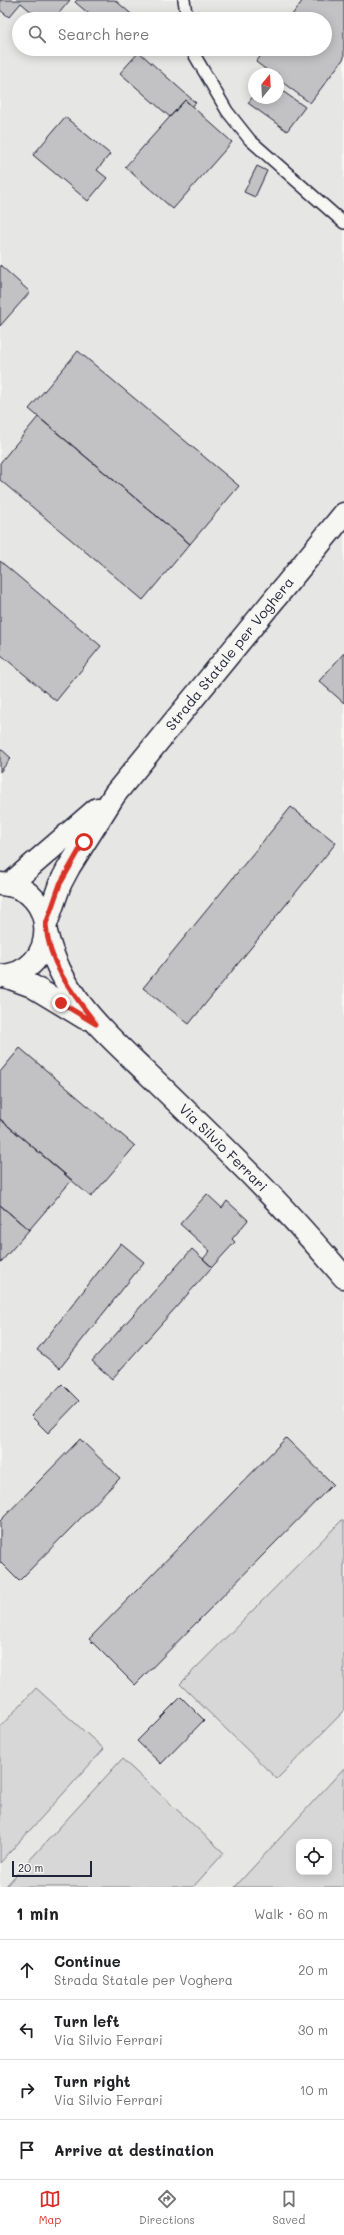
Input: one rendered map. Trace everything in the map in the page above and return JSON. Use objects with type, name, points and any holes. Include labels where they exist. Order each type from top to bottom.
[{"type":"main road","name":"Strada Statale per Voghera","points":[[1,976],[19,972],[31,964],[40,953],[60,884],[115,794],[344,514]]},
{"type":"main road","name":"Strada Statale per Voghera","points":[[2,884],[115,794]]},
{"type":"main road","name":"Strada Statale per Voghera","points":[[2,884],[23,890],[34,899],[42,911],[46,928]]},
{"type":"main road","name":"Via Silvio Ferrari","points":[[46,928],[52,956],[60,973],[71,992],[96,1024],[234,1158],[344,1277]]},
{"type":"main road","name":"Via Silvio Ferrari","points":[[1,976],[32,986],[96,1024]]},
{"type":"lane","points":[[184,0],[186,12]]},
{"type":"lane","points":[[195,56],[227,111],[250,140],[344,223]]},
{"type":"shaded area","points":[[0,0],[344,0],[344,1887],[0,1887]]},
{"type":"shaded area","points":[[342,1520],[344,1522],[344,1711],[277,1779],[180,1684]]},
{"type":"shaded area","points":[[36,1688],[104,1749],[0,1863],[0,1727]]},
{"type":"shaded area","points":[[122,1759],[224,1853],[193,1887],[5,1887]]},
{"type":"shaded area","points":[[344,1768],[344,1887],[235,1887]]},
{"type":"building","points":[[0,0],[70,0],[60,12],[32,12],[21,3],[9,17],[0,10]]},
{"type":"building","points":[[77,0],[115,0],[129,12],[87,12],[75,2]]},
{"type":"building","points":[[303,0],[344,0],[344,58],[310,103],[284,84],[284,68],[264,68],[256,62],[261,56],[332,56],[332,12],[294,12]]},
{"type":"building","points":[[135,56],[143,56],[196,103],[192,106],[185,100],[170,117],[120,73]]},
{"type":"building","points":[[284,92],[305,107],[287,131],[249,104],[284,104]]},
{"type":"building","points":[[185,100],[232,142],[173,209],[125,167]]},
{"type":"building","points":[[65,117],[110,154],[97,170],[107,178],[88,201],[33,155]]},
{"type":"building","points":[[257,166],[267,171],[255,197],[244,192]]},
{"type":"building","points":[[0,265],[30,292],[0,326]]},
{"type":"building","points":[[78,351],[239,486],[190,544],[29,409]]},
{"type":"building","points":[[38,417],[190,544],[143,600],[0,480],[0,463]]},
{"type":"building","points":[[0,561],[101,646],[56,701],[0,654]]},
{"type":"building","points":[[344,653],[344,703],[319,681]]},
{"type":"building","points":[[0,748],[11,758],[0,772]]},
{"type":"building","points":[[291,807],[336,843],[189,1024],[143,988]]},
{"type":"building","points":[[20,1048],[135,1146],[91,1197],[0,1119],[0,1072]]},
{"type":"building","points":[[0,1119],[72,1180],[29,1230],[0,1205]]},
{"type":"building","points":[[207,1194],[222,1208],[227,1201],[248,1220],[232,1239],[235,1242],[212,1267],[203,1259],[210,1251],[180,1224]]},
{"type":"building","points":[[0,1205],[29,1230],[0,1263]]},
{"type":"building","points":[[121,1243],[144,1262],[60,1368],[37,1350]]},
{"type":"building","points":[[192,1249],[212,1267],[112,1379],[92,1361]]},
{"type":"building","points":[[62,1384],[79,1401],[48,1433],[31,1416]]},
{"type":"building","points":[[286,1438],[333,1484],[135,1685],[89,1639]]},
{"type":"building","points":[[80,1439],[120,1478],[19,1581],[0,1562],[0,1521]]},
{"type":"building","points":[[181,1697],[204,1720],[161,1764],[137,1741]]},
{"type":"route","points":[[61,1003],[96,1024],[71,992],[60,973],[52,956],[46,932],[46,924],[60,884],[84,842]]}]
